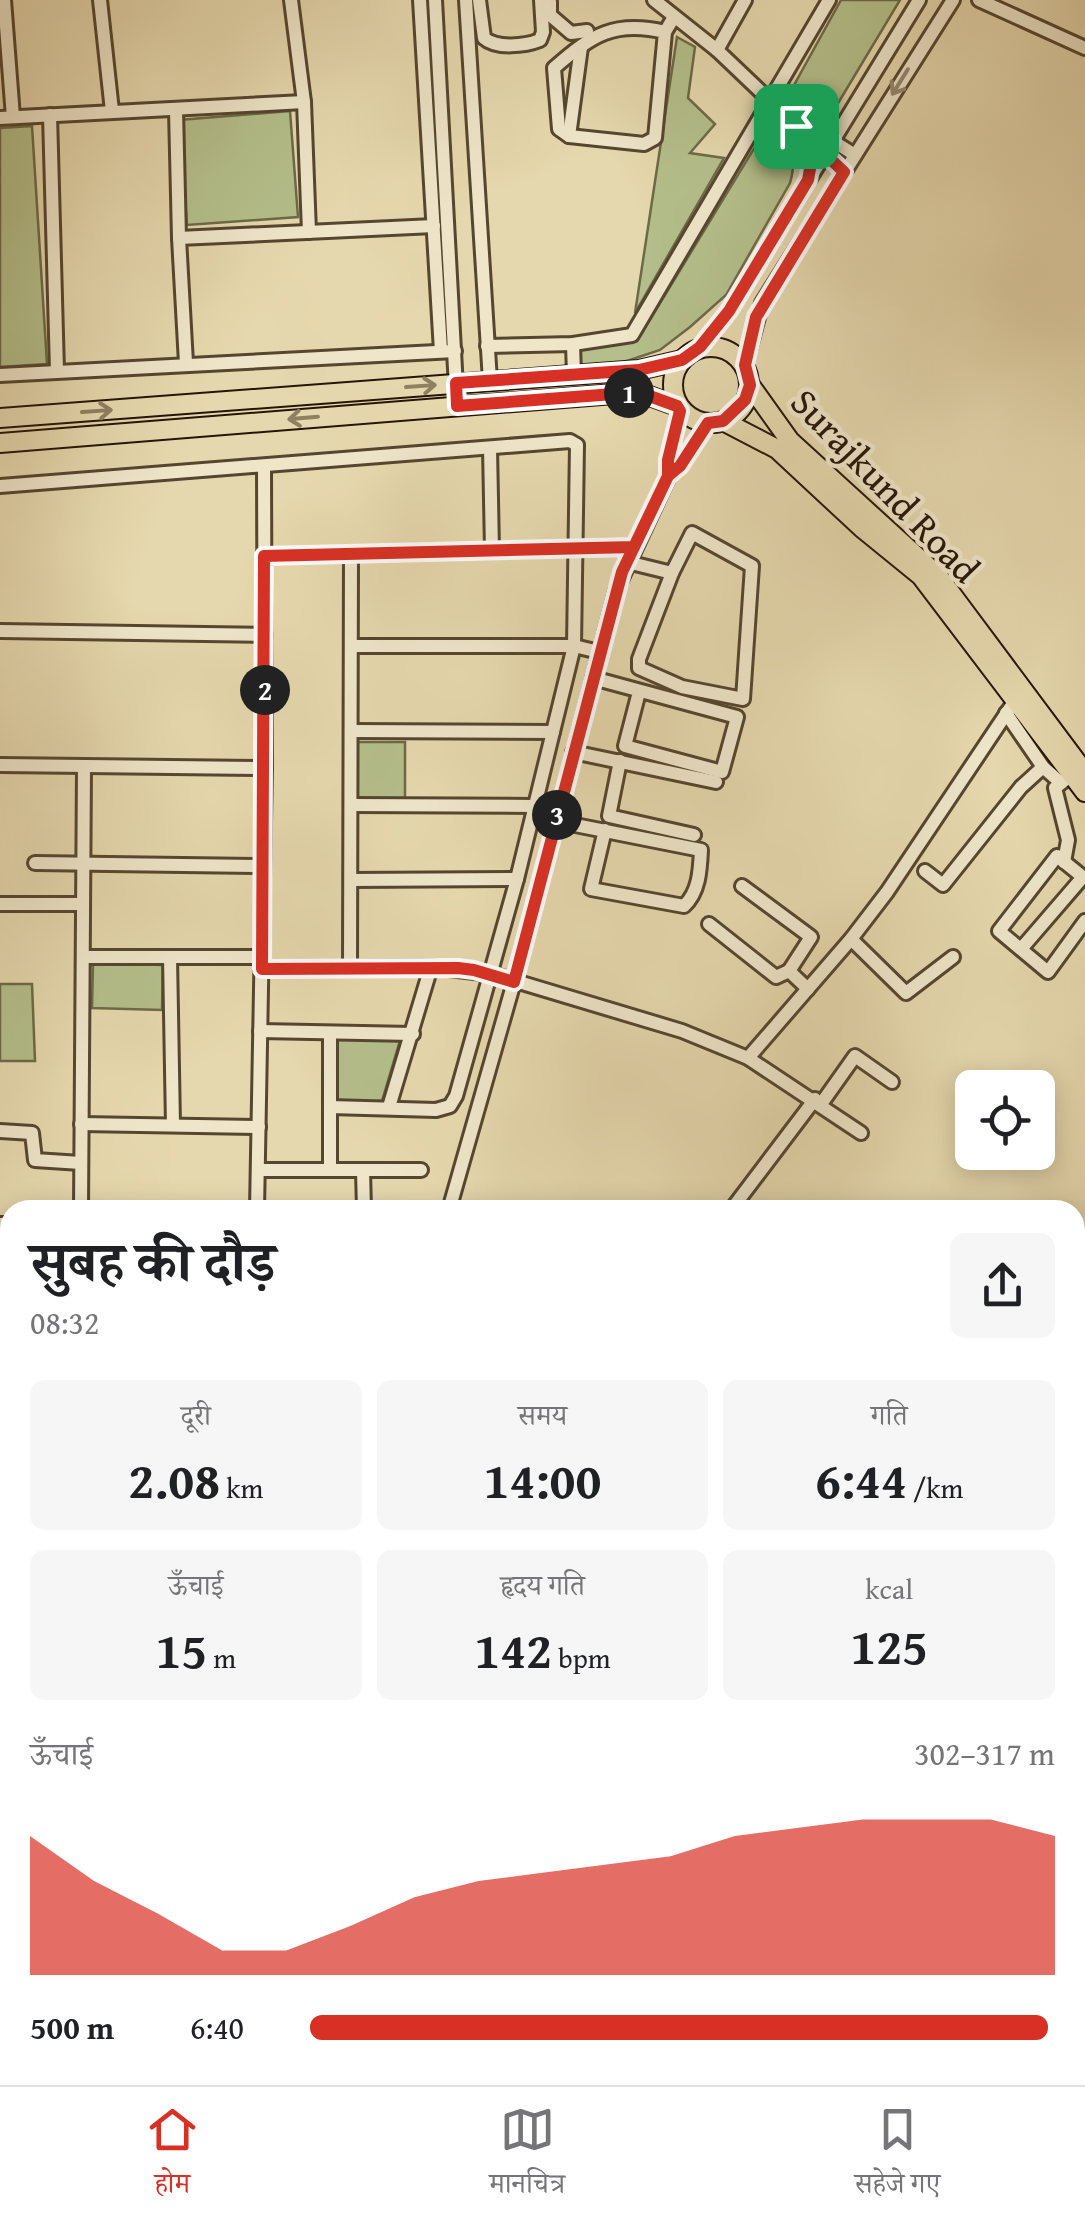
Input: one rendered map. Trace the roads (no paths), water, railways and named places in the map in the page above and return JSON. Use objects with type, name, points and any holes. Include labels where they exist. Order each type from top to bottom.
[{"type":"main road","points":[[0,418],[639,370],[682,360],[700,347],[716,346],[732,352],[745,365],[750,385],[740,408],[715,422],[692,420],[678,408],[644,394],[627,393],[0,442]]},
{"type":"main road","points":[[678,408],[674,378],[682,360]]},
{"type":"main road","name":"Surajkund Road","points":[[750,385],[790,441],[938,576],[1072,777]]},
{"type":"main road","name":"Surajkund Road","points":[[715,422],[777,450],[921,576],[1010,708],[1085,792]]},
{"type":"street","points":[[4,0],[6,118],[304,102]]},
{"type":"street","points":[[100,0],[112,112]]},
{"type":"street","points":[[291,0],[304,102],[309,232]]},
{"type":"street","points":[[420,0],[434,226],[457,406]]},
{"type":"street","points":[[434,0],[448,351]]},
{"type":"street","points":[[466,0],[490,381]]},
{"type":"street","points":[[479,0],[486,41],[515,44],[540,40],[542,0]]},
{"type":"street","points":[[550,0],[550,14],[571,33],[586,30]]},
{"type":"street","points":[[654,0],[718,50],[802,127],[844,172]]},
{"type":"street","points":[[487,346],[573,344],[625,338],[636,330],[830,0]]},
{"type":"street","points":[[700,347],[729,311],[919,0]]},
{"type":"street","points":[[745,365],[762,303],[953,0]]},
{"type":"street","points":[[979,0],[1085,48]]},
{"type":"street","points":[[718,50],[743,1]]},
{"type":"street","points":[[665,32],[634,26],[604,32],[554,68],[558,130],[568,136],[644,144],[654,138],[665,32],[674,17]]},
{"type":"street","points":[[568,136],[581,47]]},
{"type":"street","points":[[176,110],[178,238],[186,363]]},
{"type":"street","points":[[802,127],[828,124],[850,112]]},
{"type":"street","points":[[50,115],[57,371]]},
{"type":"street","points":[[802,127],[855,155]]},
{"type":"street","points":[[802,127],[814,157],[808,180]]},
{"type":"street","points":[[178,238],[434,226]]},
{"type":"street","points":[[573,344],[574,375]]},
{"type":"street","points":[[0,375],[448,351]]},
{"type":"street","points":[[668,476],[678,408]]},
{"type":"street","points":[[453,1200],[599,652],[627,562],[668,476],[715,422]]},
{"type":"street","points":[[0,486],[575,442],[578,456],[574,646],[517,879],[456,1096],[450,1106],[436,1110],[330,1106]]},
{"type":"street","points":[[490,448],[492,550]]},
{"type":"street","points":[[257,1200],[265,768],[264,466]]},
{"type":"street","points":[[692,533],[752,566],[742,698],[682,688],[640,668],[672,573],[692,533]]},
{"type":"street","points":[[264,556],[634,547]]},
{"type":"street","points":[[350,968],[351,554]]},
{"type":"street","points":[[627,562],[672,573]]},
{"type":"street","points":[[0,631],[265,634]]},
{"type":"street","points":[[352,646],[574,646],[599,652]]},
{"type":"street","points":[[592,678],[737,717],[722,772],[626,746],[639,692]]},
{"type":"street","points":[[748,1058],[851,939],[1010,708],[1043,767],[1072,777]]},
{"type":"street","points":[[351,732],[553,732]]},
{"type":"street","points":[[572,752],[716,782]]},
{"type":"street","points":[[620,761],[609,816],[694,835]]},
{"type":"street","points":[[0,765],[265,768]]},
{"type":"street","points":[[81,1200],[84,767]]},
{"type":"street","points":[[925,871],[943,885],[1021,787],[1043,767]]},
{"type":"street","points":[[1064,862],[1068,840],[1055,788],[1072,777]]},
{"type":"street","points":[[351,805],[534,806]]},
{"type":"street","points":[[555,821],[605,830],[653,846],[701,850],[700,874],[692,898],[684,906],[591,888],[605,830]]},
{"type":"street","points":[[1021,950],[1084,879],[1058,856],[999,932],[1021,950],[1048,972],[1085,921]]},
{"type":"street","points":[[35,863],[263,866]]},
{"type":"street","points":[[351,880],[517,879]]},
{"type":"street","points":[[709,924],[776,978],[788,972],[812,937],[742,886]]},
{"type":"street","points":[[0,904],[84,904]]},
{"type":"street","points":[[851,939],[906,993],[953,956]]},
{"type":"street","points":[[83,957],[170,957],[350,968],[474,970],[492,974],[682,1031],[748,1058],[861,1133]]},
{"type":"street","points":[[170,957],[173,1125]]},
{"type":"street","points":[[390,1107],[431,968]]},
{"type":"street","points":[[788,972],[808,989]]},
{"type":"street","points":[[260,1031],[413,1034]]},
{"type":"street","points":[[330,1033],[330,1170]]},
{"type":"street","points":[[739,1200],[855,1056],[892,1082]]},
{"type":"street","points":[[82,1124],[258,1127]]},
{"type":"street","points":[[0,1131],[32,1133],[36,1160],[81,1163]]},
{"type":"street","points":[[258,1170],[421,1170]]},
{"type":"street","points":[[363,1170],[364,1200]]}]
